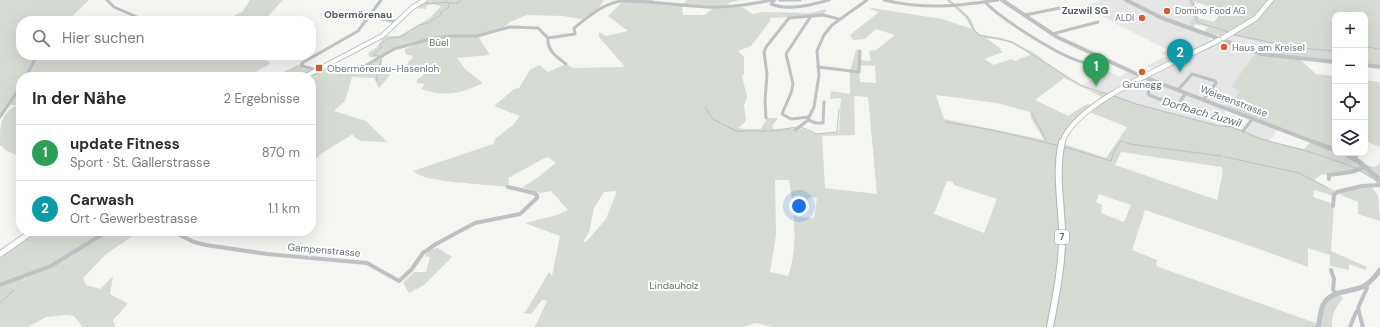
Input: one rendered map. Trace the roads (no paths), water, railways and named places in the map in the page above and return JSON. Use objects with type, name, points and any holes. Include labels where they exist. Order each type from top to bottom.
[{"type":"main road","points":[[313,72],[382,36],[411,7],[425,0]]},
{"type":"main road","name":"7","points":[[1050,327],[1059,279],[1062,242],[1062,209],[1058,167],[1060,146],[1066,133],[1073,123],[1112,95],[1144,77],[1221,39],[1260,14],[1271,0]]},
{"type":"main road","points":[[0,254],[26,236]]},
{"type":"street","points":[[107,0],[114,7],[135,16]]},
{"type":"street","points":[[316,55],[356,32],[381,0]]},
{"type":"street","points":[[774,0],[771,4],[778,6],[810,5],[829,0]]},
{"type":"street","points":[[548,38],[575,34],[574,28],[596,10],[618,2],[639,1],[707,7],[745,5],[774,0]]},
{"type":"street","points":[[780,0],[800,0]]},
{"type":"street","points":[[795,130],[809,119],[814,103],[819,75],[816,54],[826,31],[839,19],[867,0]]},
{"type":"street","points":[[884,0],[915,7],[936,8],[998,0]]},
{"type":"street","name":"Weierenstrasse","points":[[1002,0],[1052,34],[1144,77],[1332,149]]},
{"type":"street","points":[[1126,0],[1162,18],[1261,54],[1332,62]]},
{"type":"street","points":[[985,2],[1025,33],[1072,58],[1090,64],[1104,58]]},
{"type":"street","points":[[1024,15],[1060,8]]},
{"type":"street","points":[[369,16],[397,22]]},
{"type":"street","points":[[766,118],[765,101],[767,74],[764,57],[765,48],[787,19],[810,16],[826,16],[839,19]]},
{"type":"street","points":[[810,16],[810,19],[786,54],[786,63],[793,84],[791,93],[782,114],[784,117],[809,119],[816,123],[823,123],[824,102]]},
{"type":"street","points":[[1052,34],[1098,22]]},
{"type":"street","points":[[323,67],[353,73],[394,49],[407,44],[442,36],[479,35],[510,27],[538,28],[548,38],[548,44],[554,54],[566,64]]},
{"type":"street","points":[[818,67],[859,72],[860,51]]},
{"type":"street","points":[[28,72],[34,60]]},
{"type":"street","points":[[307,60],[302,63],[303,68],[317,70]]},
{"type":"street","points":[[1368,65],[1380,67]]},
{"type":"street","points":[[1178,90],[1193,74],[1215,81],[1216,83],[1204,99]]},
{"type":"street","points":[[1157,82],[1148,94],[1172,104],[1178,104],[1186,93]]},
{"type":"street","points":[[0,117],[16,93]]},
{"type":"street","points":[[1243,131],[1253,118]]},
{"type":"street","points":[[1350,156],[1366,167],[1380,180]]},
{"type":"street","points":[[1329,178],[1329,176],[1359,170],[1366,167]]},
{"type":"street","points":[[1333,206],[1334,195],[1337,192],[1362,186],[1380,185]]},
{"type":"street","name":"Gampenstrasse","points":[[182,236],[194,242],[206,245],[267,254],[366,263],[399,281],[411,270],[423,252],[436,244],[475,223],[520,214],[537,198],[537,195],[534,193],[508,187]]},
{"type":"street","points":[[0,285],[51,266],[100,236]]},
{"type":"street","points":[[1331,270],[1334,279],[1333,290],[1336,293]]},
{"type":"street","points":[[1318,327],[1324,303],[1329,298],[1336,293],[1365,286],[1371,282],[1380,270]]},
{"type":"street","points":[[1350,327],[1356,312],[1358,312],[1367,288],[1365,286]]},
{"type":"street","points":[[1358,312],[1363,327]]},
{"type":"waterway","points":[[379,56],[373,55],[382,47],[380,45],[386,39],[401,37],[419,25],[428,23],[442,14],[440,13],[449,7],[448,6],[450,3],[458,3],[461,0]]},
{"type":"waterway","name":"Dorfbach Zuzwil","points":[[949,0],[955,5]]},
{"type":"waterway","points":[[1191,0],[1195,8],[1197,22],[1229,32]]},
{"type":"waterway","points":[[426,4],[449,2]]},
{"type":"waterway","name":"Dorfbach Zuzwil","points":[[957,7],[967,16],[973,29],[979,35],[1012,42],[1082,86],[1108,94]]},
{"type":"waterway","points":[[1234,35],[1300,48],[1332,51]]},
{"type":"waterway","points":[[1368,48],[1380,50]]},
{"type":"waterway","points":[[377,81],[377,74],[381,60]]},
{"type":"waterway","name":"Dorfbach Zuzwil","points":[[1112,95],[1136,104],[1218,126],[1232,127],[1257,138],[1314,153],[1356,168]]},
{"type":"waterway","points":[[705,107],[713,119],[736,131],[774,131],[796,127]]},
{"type":"waterway","points":[[801,127],[817,134],[837,132],[839,109]]},
{"type":"waterway","points":[[1032,113],[1046,140]]},
{"type":"waterway","points":[[945,122],[992,130],[1060,146]]},
{"type":"waterway","points":[[1065,147],[1111,161],[1114,151],[1121,141],[1130,144],[1221,156]]},
{"type":"waterway","points":[[1225,157],[1299,173],[1328,188]]},
{"type":"waterway","name":"Dorfbach Zuzwil","points":[[1360,171],[1376,180],[1378,184]]},
{"type":"waterway","points":[[0,303],[14,290]]},
{"type":"place","name":"Domino Food AG","points":[[1167,11]]},
{"type":"place","name":"ALDI","points":[[1142,18]]},
{"type":"place","name":"Haus am Kreisel","points":[[1224,47]]},
{"type":"place","name":"Obermörenau-Hasenloh","points":[[319,68]]},
{"type":"place","name":"Grünegg","points":[[1142,72]]},
{"type":"place","name":"Carwash","points":[[1180,72]]},
{"type":"place","name":"update Fitness","points":[[1096,86]]},
{"type":"district","name":"Zuzwil SG","points":[[1085,10]]},
{"type":"district","name":"Obermörenau","points":[[358,14]]},
{"type":"park label","name":"Büel","points":[[439,42]]},
{"type":"park label","name":"Lindauholz","points":[[674,285]]}]
